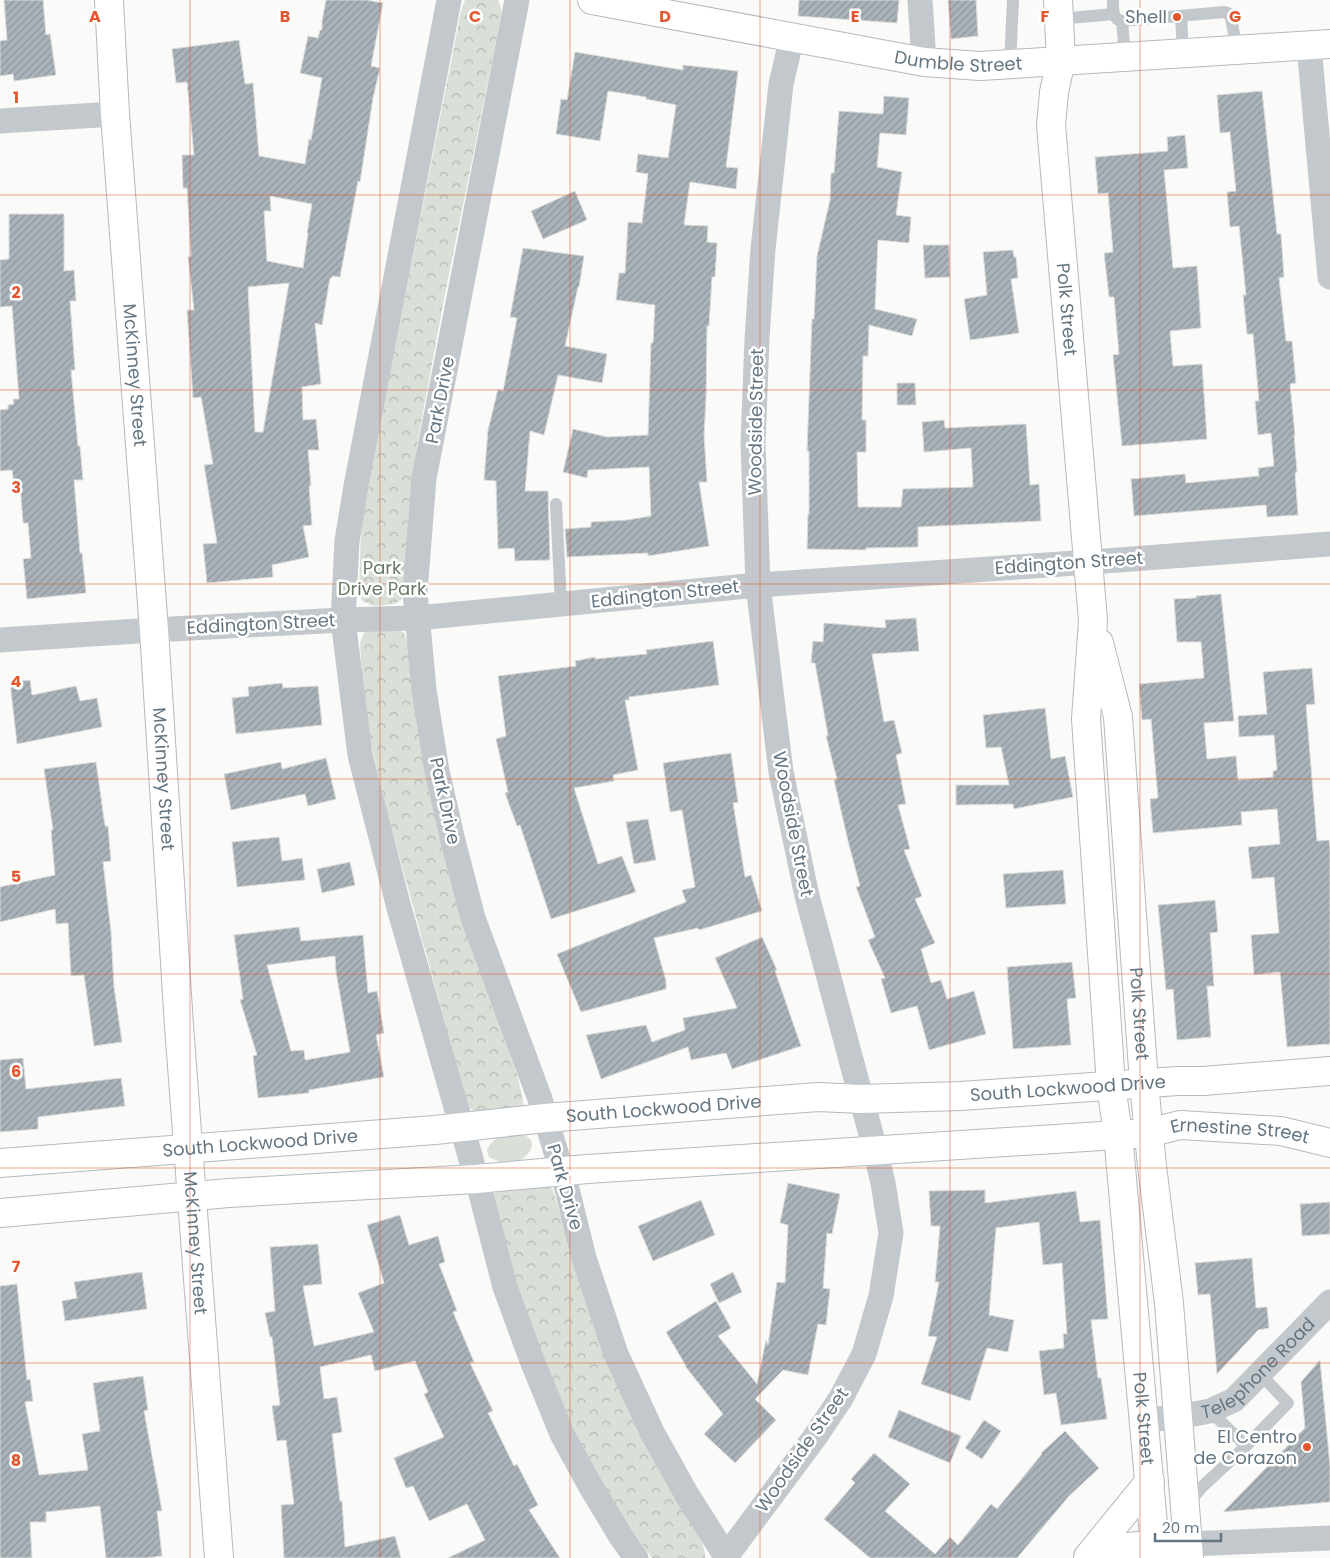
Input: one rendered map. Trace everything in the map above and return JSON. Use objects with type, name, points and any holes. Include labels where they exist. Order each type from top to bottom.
[{"type":"main road","name":"McKinney Street","points":[[109,0],[115,114],[154,630],[188,1149],[219,1558]]},
{"type":"main road","name":"Dumble Street","points":[[592,0],[671,7],[792,37],[924,62],[980,66],[1320,45]]},
{"type":"main road","name":"Polk Street","points":[[1058,10],[1061,60],[1054,92],[1051,125],[1093,620],[1086,719],[1111,1085],[1118,1134],[1156,1552]]},
{"type":"main road","name":"Polk Street","points":[[1093,620],[1118,717],[1148,1132],[1168,1303],[1188,1551]]},
{"type":"main road","name":"South Lockwood Drive","points":[[0,1164],[462,1128],[545,1118],[818,1097],[861,1099],[970,1095],[1144,1083],[1203,1081],[1330,1071]]},
{"type":"main road","name":"Ernestine Street","points":[[1148,1132],[1180,1125],[1272,1130],[1330,1143]]},
{"type":"main road","points":[[0,1213],[192,1197],[476,1179],[587,1169],[1148,1132]]},
{"type":"main road","points":[[1088,1558],[1150,1481]]},
{"type":"main road","points":[[1088,1558],[1118,1547],[1156,1552],[1188,1551]]},
{"type":"street","points":[[450,0],[356,486],[347,540],[343,620],[360,755],[399,908],[506,1287],[531,1358],[562,1434],[591,1487],[636,1558]]},
{"type":"street","name":"Park Drive","points":[[518,0],[424,478],[415,592],[424,690],[437,771],[473,918],[540,1099],[567,1190],[584,1258],[616,1354],[652,1432],[687,1495],[726,1557]]},
{"type":"street","points":[[920,0],[924,62]]},
{"type":"street","name":"Woodside Street","points":[[726,1557],[815,1437],[841,1398],[864,1354],[881,1296],[891,1233],[875,1149],[807,896],[781,772],[758,585],[753,442],[758,329],[763,249],[781,84],[792,37]]},
{"type":"street","points":[[1320,45],[1330,277]]},
{"type":"street","points":[[0,121],[115,114]]},
{"type":"street","name":"Eddington Street","points":[[0,640],[343,620],[417,618],[758,585],[1330,544]]},
{"type":"street","name":"Telephone Road","points":[[1145,1420],[1178,1417],[1210,1411],[1234,1400],[1328,1307]]},
{"type":"street","points":[[1188,1551],[1330,1538]]},
{"type":"lane","points":[[1010,64],[1013,0]]},
{"type":"lane","points":[[1113,0],[1125,56]]},
{"type":"lane","points":[[1058,10],[1118,18],[1181,16],[1224,12],[1231,18],[1237,50]]},
{"type":"lane","points":[[1181,16],[1183,53]]},
{"type":"lane","points":[[556,504],[561,604]]},
{"type":"lane","points":[[1185,1508],[1203,1486],[1246,1446],[1288,1402],[1260,1374]]},
{"type":"lane","points":[[1210,1411],[1246,1446]]},
{"type":"green space","name":"Park Drive Park","points":[[465,0],[498,0],[502,12],[418,439],[409,506],[405,592],[402,599],[395,604],[374,606],[362,601],[359,594],[361,529],[461,11]]},
{"type":"green space","name":"Park Drive Park","points":[[396,628],[404,633],[407,642],[447,855],[518,1078],[524,1106],[473,1111],[468,1106],[386,808],[371,744],[362,676],[360,643],[364,633],[372,630]]},
{"type":"green space","points":[[518,1134],[528,1137],[532,1145],[529,1153],[523,1159],[505,1163],[489,1157],[487,1150],[493,1141],[504,1136]]},
{"type":"green space","points":[[546,1185],[552,1188],[574,1257],[631,1414],[661,1474],[702,1541],[705,1558],[652,1558],[620,1513],[582,1447],[561,1405],[521,1302],[494,1200],[495,1192],[501,1189]]},
{"type":"building","points":[[4,0],[43,0],[46,35],[50,34],[56,75],[14,81],[13,74],[0,76],[0,41],[7,40]]},
{"type":"building","points":[[326,0],[367,0],[383,3],[371,66],[380,68],[373,98],[360,182],[358,181],[340,277],[332,276],[330,278],[322,325],[315,323],[321,384],[302,387],[303,420],[316,419],[319,450],[308,450],[312,525],[303,526],[309,557],[272,565],[273,577],[207,583],[203,544],[217,543],[204,465],[213,464],[201,397],[193,398],[187,310],[194,310],[188,257],[191,256],[187,188],[183,188],[182,155],[194,155],[187,82],[176,83],[172,49],[239,40],[245,84],[253,83],[259,156],[305,164],[322,78],[300,73],[308,36],[318,38],[320,30],[322,30]],"holes":[[[270,196],[312,204],[303,268],[267,261],[264,211],[271,211]],[[289,283],[263,432],[255,432],[248,287]]]},
{"type":"building","points":[[799,0],[899,0],[897,23],[798,16]]},
{"type":"building","points":[[948,0],[976,0],[978,36],[951,39]]},
{"type":"building","points":[[575,52],[683,70],[683,65],[738,71],[726,167],[738,168],[736,189],[690,182],[684,225],[708,226],[707,242],[717,243],[715,277],[712,277],[709,326],[707,326],[704,435],[707,482],[699,482],[709,546],[648,556],[648,553],[567,557],[565,529],[591,527],[591,522],[627,520],[651,516],[649,467],[588,470],[587,478],[563,472],[573,429],[607,437],[648,435],[651,343],[653,343],[655,305],[616,300],[619,273],[625,273],[628,222],[642,223],[648,174],[636,172],[638,154],[668,158],[676,105],[646,99],[646,97],[608,91],[600,141],[556,134],[561,99],[567,100]]},
{"type":"building","points":[[1262,91],[1277,234],[1281,234],[1284,277],[1279,278],[1286,341],[1292,341],[1296,383],[1290,384],[1295,435],[1298,515],[1267,517],[1266,505],[1134,516],[1131,479],[1185,474],[1186,483],[1259,476],[1258,468],[1274,466],[1271,433],[1258,435],[1255,401],[1259,401],[1253,334],[1247,334],[1243,295],[1246,295],[1239,226],[1230,227],[1227,192],[1236,191],[1230,132],[1220,133],[1217,95]]},
{"type":"building","points":[[884,96],[909,98],[906,135],[880,133],[877,167],[902,172],[896,215],[911,217],[909,243],[878,240],[875,309],[917,319],[912,336],[869,325],[868,356],[863,356],[862,420],[866,420],[866,452],[857,452],[858,507],[901,507],[903,489],[973,487],[971,448],[924,452],[922,422],[944,420],[945,428],[1026,424],[1030,485],[1039,484],[1041,521],[918,527],[918,547],[866,548],[866,550],[807,549],[809,451],[807,451],[812,319],[814,319],[817,256],[830,200],[831,173],[834,173],[839,111],[883,114]]},
{"type":"building","points":[[1185,135],[1188,168],[1164,170],[1173,268],[1197,266],[1201,328],[1170,331],[1173,366],[1202,364],[1207,439],[1122,446],[1113,355],[1119,354],[1114,297],[1109,297],[1104,253],[1113,252],[1108,193],[1098,194],[1095,157],[1168,151],[1167,137]]},
{"type":"building","points":[[575,191],[587,220],[543,239],[531,211]]},
{"type":"building","points":[[9,214],[64,214],[64,271],[74,270],[76,301],[70,301],[75,370],[71,370],[83,480],[74,480],[80,553],[82,553],[86,593],[27,599],[23,559],[31,558],[28,523],[23,523],[20,484],[14,485],[12,470],[0,471],[0,410],[8,409],[8,405],[14,404],[13,399],[19,399],[12,306],[0,307],[0,260],[9,259]]},
{"type":"building","points":[[923,245],[949,245],[950,277],[925,278]]},
{"type":"building","points":[[523,248],[584,256],[579,287],[565,346],[607,354],[602,383],[558,375],[544,435],[530,431],[525,491],[548,491],[550,560],[515,561],[514,548],[498,549],[496,481],[484,480],[488,430],[498,389],[503,391],[517,318],[510,317]]},
{"type":"building","points":[[1013,250],[1014,257],[1016,257],[1018,278],[1011,279],[1019,333],[970,340],[964,299],[987,295],[983,252]]},
{"type":"building","points":[[897,383],[915,383],[916,405],[897,405]]},
{"type":"building","points":[[1221,594],[1234,721],[1204,723],[1207,759],[1236,756],[1238,780],[1273,777],[1273,771],[1277,770],[1274,735],[1239,737],[1238,716],[1267,714],[1263,672],[1312,668],[1315,704],[1306,705],[1317,841],[1329,840],[1330,849],[1330,1044],[1287,1047],[1280,972],[1254,975],[1251,935],[1279,933],[1274,877],[1252,879],[1248,847],[1280,844],[1277,809],[1241,812],[1242,825],[1153,833],[1150,799],[1158,798],[1151,719],[1142,720],[1139,684],[1204,678],[1201,642],[1177,642],[1174,599]]},
{"type":"building","points":[[916,618],[919,651],[872,654],[884,722],[894,720],[902,753],[896,755],[906,804],[898,805],[910,849],[904,850],[922,896],[915,899],[935,943],[921,949],[931,983],[941,980],[947,999],[974,991],[986,1034],[929,1050],[917,1006],[891,1013],[881,979],[885,978],[868,940],[875,937],[856,887],[860,886],[834,780],[837,779],[826,736],[828,735],[815,663],[811,663],[813,641],[823,642],[824,623],[886,628],[885,620]]},
{"type":"building","points":[[713,641],[719,685],[629,697],[629,700],[625,700],[638,770],[613,775],[614,781],[574,788],[598,864],[622,856],[636,892],[551,919],[520,825],[517,826],[505,793],[508,792],[496,739],[506,736],[498,676],[576,666],[575,661],[595,657],[595,659],[647,654],[646,650]]},
{"type":"building","points":[[30,680],[32,695],[76,686],[80,701],[97,698],[102,727],[17,744],[10,682]]},
{"type":"building","points":[[282,683],[283,688],[318,686],[322,725],[236,734],[232,698],[249,696],[248,687]]},
{"type":"building","points":[[1045,708],[1051,759],[1065,756],[1073,797],[1014,809],[1013,804],[956,805],[956,785],[1009,785],[1001,747],[986,748],[983,715]]},
{"type":"building","points":[[731,753],[738,802],[733,803],[745,877],[751,875],[762,911],[699,930],[698,928],[654,938],[666,981],[666,989],[581,1012],[557,954],[686,902],[682,890],[695,887],[682,810],[670,812],[663,763]]},
{"type":"building","points":[[326,758],[336,799],[308,806],[305,794],[231,810],[224,774],[281,762],[282,769]]},
{"type":"building","points":[[96,762],[105,826],[108,826],[111,861],[103,862],[111,932],[114,987],[122,1042],[94,1046],[84,975],[71,976],[68,923],[56,924],[55,909],[0,922],[0,887],[55,875],[51,830],[53,830],[44,769]]},
{"type":"building","points":[[648,819],[656,860],[634,864],[626,822]]},
{"type":"building","points":[[279,837],[282,861],[302,858],[305,880],[237,887],[232,842]]},
{"type":"building","points":[[350,862],[355,885],[322,893],[317,869]]},
{"type":"building","points":[[1063,870],[1066,904],[1006,908],[1003,874]]},
{"type":"building","points":[[1215,900],[1218,932],[1210,933],[1214,986],[1207,986],[1211,1037],[1177,1040],[1173,989],[1166,990],[1158,905]]},
{"type":"building","points":[[299,927],[301,941],[363,935],[368,993],[377,991],[384,1033],[376,1035],[384,1077],[309,1090],[309,1093],[258,1098],[253,1056],[257,1055],[240,1000],[243,999],[234,935]],"holes":[[[335,956],[350,1052],[305,1060],[304,1050],[291,1051],[267,965]]]},
{"type":"building","points":[[762,937],[777,970],[775,971],[801,1046],[732,1069],[726,1053],[691,1060],[688,1047],[601,1079],[586,1035],[646,1025],[652,1042],[685,1030],[683,1018],[737,1008],[715,958]]},
{"type":"building","points":[[1072,962],[1076,998],[1067,999],[1071,1045],[1013,1049],[1007,967]]},
{"type":"building","points":[[23,1058],[26,1089],[121,1078],[125,1106],[38,1117],[38,1129],[0,1132],[0,1060]]},
{"type":"building","points":[[788,1183],[840,1194],[832,1234],[827,1233],[823,1288],[830,1289],[826,1325],[818,1324],[808,1375],[783,1370],[755,1399],[776,1420],[735,1463],[704,1434],[723,1414],[685,1366],[666,1332],[716,1301],[731,1328],[718,1336],[757,1384],[766,1340],[768,1345],[777,1282],[785,1283],[788,1225],[780,1223]]},
{"type":"building","points":[[985,1190],[985,1203],[1076,1191],[1080,1222],[1100,1220],[1108,1319],[1091,1320],[1098,1378],[1101,1378],[1107,1419],[1061,1425],[1056,1393],[1044,1395],[1039,1351],[1064,1348],[1063,1334],[1067,1334],[1062,1263],[1043,1265],[1039,1222],[996,1228],[989,1315],[1014,1320],[1008,1352],[987,1348],[970,1401],[921,1384],[937,1337],[928,1336],[939,1282],[935,1282],[940,1226],[931,1226],[929,1191]]},
{"type":"building","points":[[701,1200],[715,1235],[653,1261],[638,1226]]},
{"type":"building","points":[[1330,1202],[1330,1234],[1302,1236],[1300,1204]]},
{"type":"building","points":[[400,1215],[409,1245],[438,1236],[445,1262],[439,1264],[457,1311],[453,1312],[474,1362],[470,1363],[493,1411],[488,1413],[514,1466],[517,1464],[538,1505],[529,1510],[560,1558],[448,1558],[485,1540],[467,1504],[429,1521],[413,1486],[406,1488],[394,1458],[444,1437],[424,1394],[428,1392],[415,1361],[375,1371],[371,1355],[320,1367],[324,1399],[337,1397],[342,1432],[332,1434],[340,1501],[342,1501],[345,1547],[395,1536],[401,1558],[284,1558],[281,1505],[294,1504],[286,1440],[277,1441],[272,1406],[280,1405],[272,1337],[270,1337],[265,1313],[275,1311],[270,1247],[318,1244],[322,1284],[303,1286],[314,1346],[374,1332],[358,1293],[384,1283],[367,1225]]},
{"type":"building","points":[[1252,1258],[1256,1308],[1267,1307],[1269,1328],[1258,1330],[1217,1374],[1210,1294],[1198,1295],[1195,1263]]},
{"type":"building","points":[[142,1272],[147,1309],[65,1321],[62,1301],[77,1298],[74,1282]]},
{"type":"building","points":[[733,1272],[742,1292],[719,1303],[710,1284]]},
{"type":"building","points":[[17,1284],[27,1380],[30,1379],[33,1401],[25,1402],[39,1475],[88,1470],[82,1434],[100,1431],[93,1383],[143,1376],[148,1410],[144,1411],[162,1511],[157,1511],[162,1556],[106,1558],[100,1506],[46,1512],[46,1522],[30,1522],[32,1558],[0,1558],[0,1286]]},
{"type":"building","name":"El Centro de Corazon","points":[[1320,1360],[1330,1466],[1330,1502],[1223,1512],[1305,1428],[1301,1382]]},
{"type":"building","points":[[899,1410],[961,1436],[950,1463],[888,1437]]},
{"type":"building","points":[[984,1420],[1001,1431],[982,1459],[965,1448]]},
{"type":"building","points":[[1065,1431],[1099,1468],[1069,1496],[1017,1558],[870,1558],[824,1519],[855,1483],[851,1479],[874,1453],[910,1484],[885,1511],[935,1554],[950,1537],[958,1545],[991,1504],[997,1509],[1041,1453]]},
{"type":"place","name":"Shell","points":[[1177,17]]},
{"type":"place","name":"El Centro de Corazon","points":[[1307,1447]]}]
